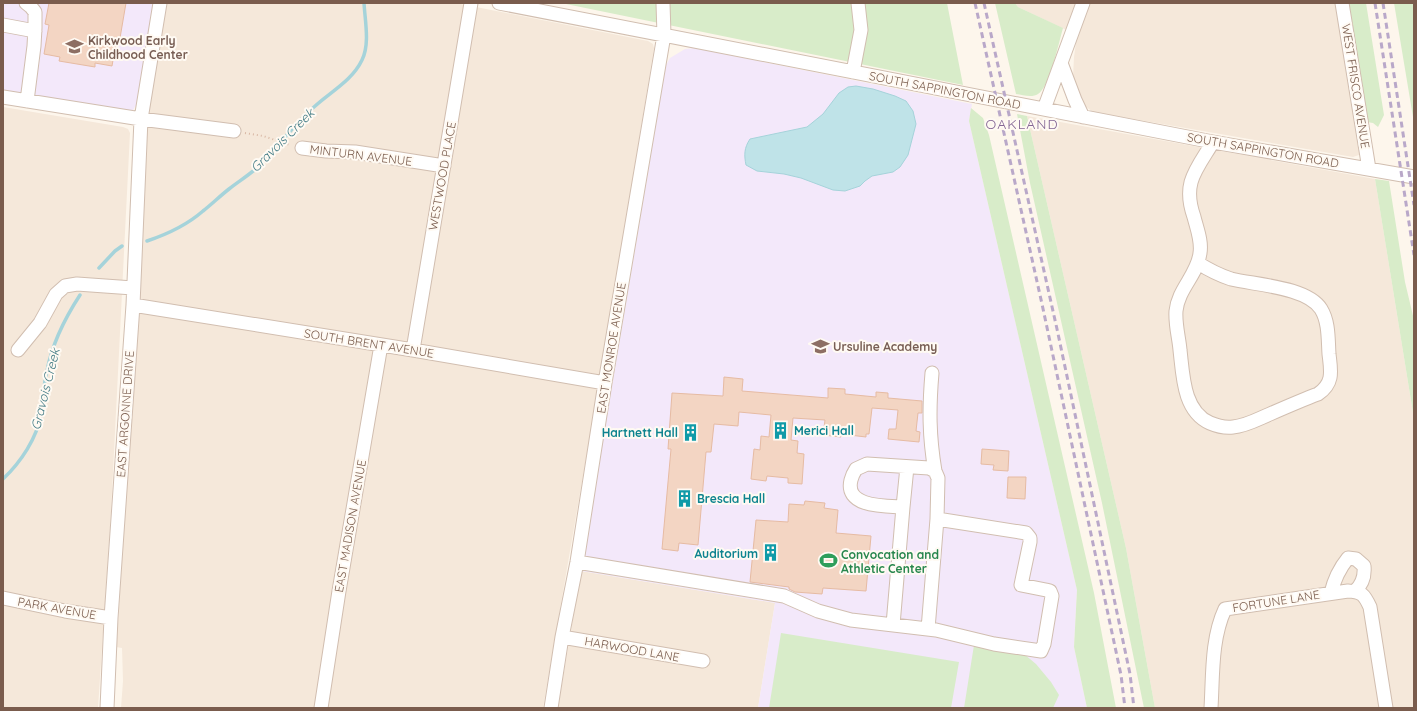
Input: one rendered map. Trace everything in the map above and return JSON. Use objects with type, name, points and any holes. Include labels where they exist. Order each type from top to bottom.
[{"type":"street","points":[[26,3],[35,12],[35,31],[27,101]]},
{"type":"street","points":[[141,119],[160,3]]},
{"type":"street","name":"WESTWOOD PLACE","points":[[413,350],[471,3]]},
{"type":"street","name":"SOUTH SAPPINGTON ROAD","points":[[499,3],[1213,142],[1414,177]]},
{"type":"street","name":"EAST MONROE AVENUE","points":[[551,708],[562,637],[577,562],[605,383],[664,35],[663,3]]},
{"type":"street","points":[[853,72],[860,30],[858,3]]},
{"type":"street","points":[[1044,109],[1084,3]]},
{"type":"street","name":"WEST FRISCO AVENUE","points":[[1342,3],[1369,169]]},
{"type":"street","points":[[3,26],[35,31]]},
{"type":"street","points":[[1061,63],[1072,94],[1083,117]]},
{"type":"street","points":[[3,98],[141,119],[234,131]]},
{"type":"street","name":"EAST ARGONNE DRIVE","points":[[107,708],[111,618],[133,288],[141,119]]},
{"type":"street","points":[[1198,263],[1216,274],[1240,281],[1293,292],[1314,300],[1327,322],[1331,373],[1326,389],[1318,394],[1249,423],[1234,427],[1222,428],[1207,422],[1197,414],[1190,403],[1183,376],[1176,311],[1179,298],[1198,263],[1200,251],[1199,234],[1190,207],[1190,181],[1213,142]]},
{"type":"street","name":"MINTURN AVENUE","points":[[302,148],[355,152],[444,166]]},
{"type":"street","points":[[18,350],[40,323],[56,294],[65,286],[77,284],[133,288]]},
{"type":"street","name":"SOUTH BRENT AVENUE","points":[[132,305],[413,350],[605,383]]},
{"type":"street","name":"EAST MADISON AVENUE","points":[[321,708],[339,591],[381,345]]},
{"type":"street","points":[[928,630],[937,519],[938,478],[935,471],[930,441],[929,411],[932,373]]},
{"type":"street","points":[[904,507],[861,502],[855,497],[850,488],[851,480],[856,469],[867,464],[929,468],[935,471]]},
{"type":"street","points":[[893,625],[907,467]]},
{"type":"street","points":[[577,562],[784,596],[818,611],[851,620],[928,630],[994,644],[1041,651],[1044,644],[1052,596],[1050,591],[1021,585],[1030,538],[1026,533],[937,519]]},
{"type":"street","name":"FORTUNE LANE","points":[[1211,708],[1214,658],[1220,620],[1225,609],[1331,593],[1355,592],[1362,582],[1365,573],[1364,566],[1356,559],[1348,558],[1341,567],[1331,593]]},
{"type":"street","points":[[1355,592],[1359,592],[1366,597],[1370,607],[1386,708]]},
{"type":"street","name":"PARK AVENUE","points":[[3,598],[65,611],[111,618]]},
{"type":"street","name":"HARWOOD LANE","points":[[562,637],[703,661]]},
{"type":"path","points":[[234,131],[263,136],[288,145]]},
{"type":"shaded area","name":"Kirkwood Early Childhood Center","points":[[3,3],[154,3],[136,105],[133,110],[125,112],[3,92]]},
{"type":"shaded area","points":[[166,3],[456,3],[648,41],[653,44],[654,48],[596,400],[543,708],[121,708],[123,681],[122,648],[116,647],[136,330],[140,212],[150,99]]},
{"type":"shaded area","points":[[1015,3],[1337,3],[1361,151],[1359,155],[1353,157],[1093,112],[1085,106],[1077,93],[1073,77],[1077,35],[1018,7]]},
{"type":"shaded area","name":"Ursuline Academy","points":[[694,48],[972,104],[969,121],[1077,590],[1074,647],[1087,708],[758,708],[775,603],[581,571],[666,65],[670,58],[685,49]]},
{"type":"shaded area","points":[[3,107],[123,127],[128,129],[130,133],[111,512],[98,708],[3,708]]},
{"type":"shaded area","points":[[1027,116],[1375,179],[1414,419],[1414,708],[1155,708],[1126,548]]},
{"type":"shaded area","points":[[581,571],[775,603],[758,708],[558,708]]},
{"type":"green space","points":[[561,3],[947,3],[963,85]]},
{"type":"green space","points":[[995,3],[1015,3],[1018,7],[1063,28],[1050,74],[1042,90],[1036,95],[1027,96],[1016,94]]},
{"type":"green space","points":[[1348,3],[1366,3],[1384,115],[1378,127],[1373,123],[1367,122]]},
{"type":"green space","points":[[1394,3],[1414,3],[1414,123]]},
{"type":"green space","points":[[971,108],[983,118],[989,135],[1094,593],[1116,708],[1087,708],[1074,647],[1077,590],[969,121]]},
{"type":"green space","points":[[1017,114],[1027,116],[1126,548],[1155,708],[1144,708],[1102,503],[1030,183]]},
{"type":"green space","points":[[1375,179],[1389,181],[1405,282],[1414,320],[1414,419]]},
{"type":"green space","points":[[781,633],[959,662],[951,708],[769,708]]},
{"type":"green space","points":[[974,645],[1024,654],[1036,664],[1051,682],[1059,695],[1053,708],[964,708]]},
{"type":"water","points":[[856,86],[873,89],[895,96],[906,101],[913,111],[916,124],[908,155],[900,167],[893,172],[872,176],[860,186],[845,191],[833,190],[801,178],[784,174],[757,171],[746,165],[745,152],[750,139],[807,127],[823,114],[839,93],[848,87]]},
{"type":"building","name":"Kirkwood Early Childhood Center","points":[[49,3],[126,3],[120,38],[117,37],[112,66],[95,63],[95,67],[59,61],[60,57],[44,54],[49,25],[45,24]]},
{"type":"building","points":[[724,377],[743,379],[742,391],[828,398],[828,388],[845,389],[845,394],[876,397],[876,392],[888,393],[888,398],[922,401],[922,413],[918,413],[916,431],[920,432],[919,442],[888,439],[889,429],[896,429],[898,410],[872,408],[869,434],[866,434],[866,437],[841,434],[841,437],[823,435],[825,420],[793,418],[791,440],[798,441],[797,453],[804,454],[802,484],[788,483],[788,478],[767,476],[766,481],[751,479],[754,449],[760,450],[761,436],[769,437],[771,415],[739,412],[738,426],[714,424],[711,452],[706,452],[698,545],[679,543],[678,551],[662,549],[671,449],[668,449],[672,393],[723,396]]},
{"type":"building","points":[[982,449],[1009,451],[1008,471],[993,470],[994,465],[981,464]]},
{"type":"building","points":[[1008,477],[1026,477],[1025,499],[1007,498]]},
{"type":"building","name":"Convocation and Athletic Center","points":[[805,501],[825,503],[824,508],[838,510],[836,533],[871,536],[866,591],[823,588],[822,594],[795,592],[789,589],[789,587],[750,582],[756,520],[788,522],[789,504],[804,505]]},
{"type":"waterway","name":"Gravois Creek","points":[[147,241],[184,225],[253,171],[307,114],[353,74],[362,60],[366,47],[364,3]]},
{"type":"waterway","name":"Gravois Creek","points":[[99,268],[115,251],[122,246]]},
{"type":"waterway","name":"Gravois Creek","points":[[3,479],[22,457],[36,432],[41,414],[44,387],[52,351],[64,322],[80,295]]},
{"type":"railway","points":[[975,3],[1042,304],[1121,675],[1125,708]]},
{"type":"railway","points":[[984,3],[1057,329],[1130,674],[1134,708]]},
{"type":"railway","points":[[1375,3],[1414,255]]},
{"type":"railway","points":[[1383,3],[1414,205]]},
{"type":"place","name":"Kirkwood Early Childhood Center","points":[[75,47]]},
{"type":"place","name":"Ursuline Academy","points":[[820,346]]},
{"type":"place","name":"Merici Hall","points":[[781,430]]},
{"type":"place","name":"Hartnett Hall","points":[[691,432]]},
{"type":"place","name":"Brescia Hall","points":[[684,498]]},
{"type":"place","name":"Auditorium","points":[[771,553]]},
{"type":"place","name":"Convocation and Athletic Center","points":[[828,561]]},
{"type":"district","name":"OAKLAND","points":[[1022,124]]}]
